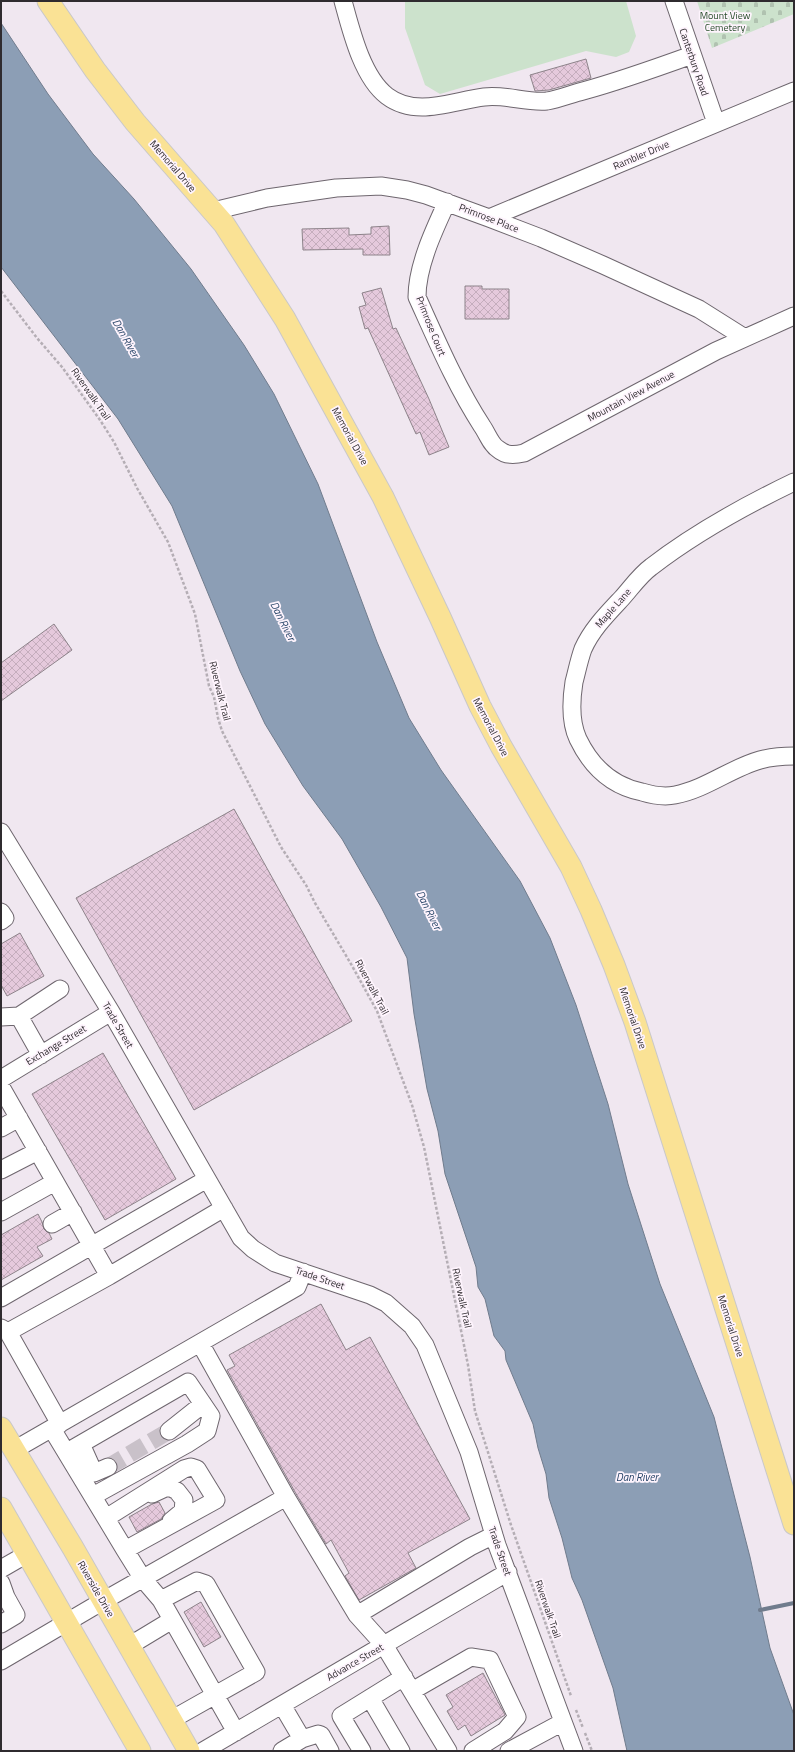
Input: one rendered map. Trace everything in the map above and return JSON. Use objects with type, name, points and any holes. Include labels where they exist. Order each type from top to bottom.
[{"type":"main road","name":"Memorial Drive","points":[[48,1],[95,70],[135,122],[224,224],[248,259],[285,319],[384,497],[480,706],[501,746],[571,867],[614,965],[634,1022],[794,1524]]},
{"type":"main road","name":"Riverside Drive","points":[[1,1428],[189,1751]]},
{"type":"main road","points":[[1,1508],[140,1751]]},
{"type":"street","points":[[343,1],[352,33],[368,74],[376,86],[386,96],[398,103],[417,107],[436,107],[485,97],[504,96],[535,101],[549,100],[622,80],[692,55]]},
{"type":"street","name":"Canterbury Road","points":[[674,1],[716,123]]},
{"type":"street","name":"Rambler Drive","points":[[489,218],[794,91]]},
{"type":"street","name":"Primrose Place","points":[[213,211],[267,198],[336,188],[361,186],[407,190],[447,202],[555,244],[699,309],[745,338]]},
{"type":"street","name":"Primrose Court","points":[[447,202],[438,221],[420,272],[417,286],[417,297],[447,363],[469,406],[480,422]]},
{"type":"street","name":"Mountain View Avenue","points":[[480,422],[497,449],[510,454],[524,453],[636,392],[716,351],[794,316]]},
{"type":"street","name":"Maple Lane","points":[[794,482],[731,514],[650,567],[604,616],[592,632],[583,649],[578,664],[571,707],[576,736],[585,754],[595,767],[614,781],[640,792],[657,795],[675,795],[711,782],[744,766],[761,760],[779,756],[794,756]]},
{"type":"street","name":"Trade Street","points":[[1,832],[111,1012],[241,1238],[253,1249],[275,1263],[370,1295],[386,1303],[412,1326],[425,1345],[469,1452],[494,1535],[574,1751]]},
{"type":"street","points":[[1,912],[5,918],[1,921]]},
{"type":"street","points":[[1,1017],[19,1016],[60,989]]},
{"type":"street","name":"Exchange Street","points":[[1,1079],[111,1012]]},
{"type":"street","points":[[19,1016],[40,1054]]},
{"type":"street","points":[[1,1086],[109,1276]]},
{"type":"street","points":[[1,1128],[19,1118]]},
{"type":"street","points":[[1,1170],[38,1150]]},
{"type":"street","points":[[1,1298],[208,1179]]},
{"type":"street","points":[[1,1212],[55,1182]]},
{"type":"street","points":[[108,1467],[94,1473],[56,1426],[5,1330],[109,1276],[224,1208]]},
{"type":"street","points":[[52,1224],[73,1212]]},
{"type":"street","points":[[14,1450],[297,1287],[303,1272]]},
{"type":"street","points":[[200,1344],[286,1497],[357,1615],[384,1645],[448,1751]]},
{"type":"street","points":[[74,1448],[188,1382],[211,1416],[207,1431],[187,1444],[93,1496]]},
{"type":"street","points":[[169,1431],[203,1404]]},
{"type":"street","points":[[74,1448],[93,1496],[143,1579],[160,1600],[236,1732]]},
{"type":"street","points":[[106,1518],[184,1469],[191,1467],[197,1470],[216,1500],[125,1550]]},
{"type":"street","points":[[133,1500],[151,1495],[164,1488],[171,1488],[177,1491],[184,1500],[183,1510],[158,1532]]},
{"type":"street","points":[[1,1661],[286,1497]]},
{"type":"street","points":[[357,1615],[470,1547],[494,1535]]},
{"type":"street","points":[[1,1569],[27,1554]]},
{"type":"street","name":"Advance Street","points":[[203,1751],[508,1572]]},
{"type":"street","points":[[160,1600],[197,1580],[206,1584],[256,1672],[171,1720]]},
{"type":"street","points":[[1,1624],[16,1615],[2,1593]]},
{"type":"street","points":[[129,1646],[172,1620]]},
{"type":"street","points":[[362,1751],[341,1716],[370,1698],[408,1684],[471,1657],[490,1660],[517,1717],[505,1731],[473,1751]]},
{"type":"street","points":[[370,1698],[401,1751]]},
{"type":"street","points":[[282,1705],[299,1745]]},
{"type":"street","points":[[519,1749],[563,1722]]},
{"type":"street","points":[[282,1751],[299,1745],[318,1734],[321,1735],[330,1751]]},
{"type":"street","points":[[299,1745],[314,1743],[320,1746],[323,1751]]},
{"type":"path","name":"Riverwalk Trail","points":[[1,291],[37,338],[62,367],[100,420],[114,442],[137,488],[168,542],[195,614],[210,686],[222,731],[281,847],[306,885],[377,1011],[412,1105],[424,1147],[468,1365],[472,1399],[478,1423],[540,1610],[572,1700]]},
{"type":"path","points":[[575,1706],[592,1751]]},
{"type":"green space","points":[[405,1],[626,1],[636,36],[629,52],[616,57],[586,51],[440,94],[425,85],[405,28]]},
{"type":"green space","name":"Mount View Cemetery","points":[[697,1],[794,1],[794,14],[712,48]]},
{"type":"water","name":"Dan River","points":[[1,23],[48,94],[93,154],[134,199],[191,269],[244,345],[274,394],[318,484],[377,642],[409,718],[441,770],[520,881],[550,938],[576,1005],[608,1104],[628,1184],[660,1284],[714,1417],[750,1557],[770,1648],[794,1715],[794,1751],[627,1751],[613,1688],[582,1600],[572,1578],[562,1538],[549,1498],[546,1474],[538,1448],[533,1424],[506,1360],[505,1351],[494,1336],[485,1299],[478,1287],[476,1267],[445,1174],[438,1131],[427,1089],[414,1014],[407,958],[381,907],[342,839],[303,786],[265,724],[240,671],[172,506],[118,419],[1,267]]},
{"type":"building","points":[[586,59],[591,78],[549,90],[535,91],[530,75]]},
{"type":"building","points":[[389,226],[390,255],[363,255],[363,249],[303,250],[302,229],[349,228],[349,235],[371,234],[371,227]]},
{"type":"building","points":[[465,286],[482,286],[482,289],[509,289],[509,319],[465,319]]},
{"type":"building","points":[[381,288],[393,329],[396,328],[429,399],[449,447],[429,455],[420,432],[416,434],[368,328],[365,329],[359,307],[366,305],[362,293]]},
{"type":"building","points":[[54,624],[72,650],[1,701],[1,663]]},
{"type":"building","points":[[234,809],[352,1021],[194,1110],[76,898]]},
{"type":"building","points":[[20,933],[44,976],[7,996],[1,985],[1,944]]},
{"type":"building","points":[[103,1053],[176,1179],[105,1220],[32,1094]]},
{"type":"building","points":[[38,1214],[44,1229],[49,1233],[52,1239],[37,1247],[43,1256],[1,1280],[1,1235]]},
{"type":"building","points":[[321,1304],[346,1350],[370,1337],[470,1519],[408,1553],[416,1568],[359,1600],[345,1576],[349,1573],[331,1540],[326,1544],[295,1492],[227,1370],[235,1366],[229,1355]]},
{"type":"building","points":[[159,1502],[165,1513],[161,1519],[137,1532],[129,1517],[152,1504]]},
{"type":"building","points":[[201,1602],[221,1637],[204,1647],[184,1612]]},
{"type":"building","points":[[483,1673],[505,1715],[471,1736],[465,1725],[458,1730],[447,1711],[453,1707],[446,1695]]},
{"type":"waterway","points":[[760,1610],[794,1603]]},
{"type":"tunnel","points":[[108,1467],[169,1431]]}]
